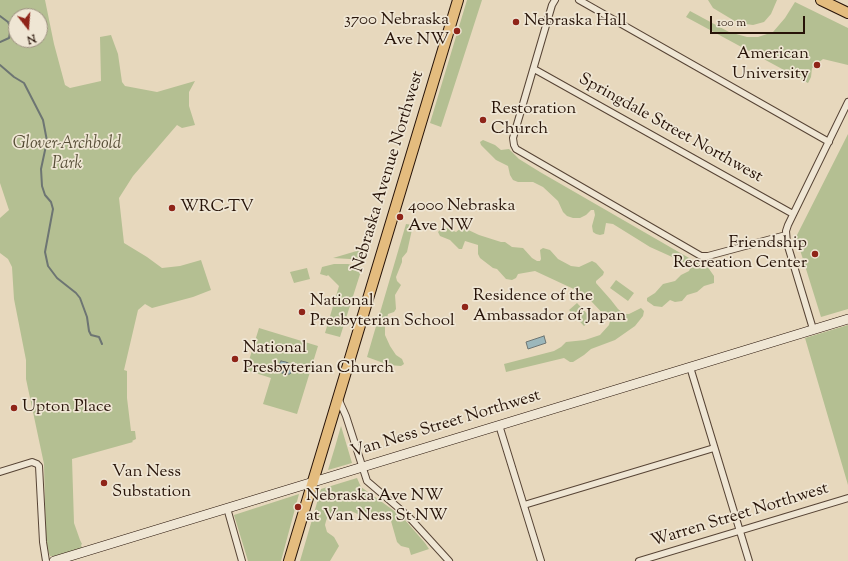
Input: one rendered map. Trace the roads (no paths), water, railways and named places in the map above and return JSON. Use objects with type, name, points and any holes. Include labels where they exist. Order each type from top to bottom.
[{"type":"main road","name":"Nebraska Avenue Northwest","points":[[289,561],[458,0]]},
{"type":"main road","points":[[821,0],[848,13]]},
{"type":"street","points":[[555,0],[552,5],[513,138],[516,149],[704,257],[786,235]]},
{"type":"street","points":[[579,0],[829,142]]},
{"type":"street","name":"Springdale Street Northwest","points":[[534,69],[793,214]]},
{"type":"street","points":[[813,329],[787,243],[786,235],[788,225],[793,214],[848,102]]},
{"type":"street","name":"Van Ness Street Northwest","points":[[54,561],[848,319]]},
{"type":"street","points":[[690,367],[749,561]]},
{"type":"street","points":[[338,398],[346,416],[365,477],[369,484],[408,516],[449,561],[454,561]]},
{"type":"street","points":[[499,425],[541,561]]},
{"type":"street","points":[[524,505],[714,448]]},
{"type":"street","points":[[0,472],[32,462],[38,464],[40,470],[43,542],[46,561]]},
{"type":"street","name":"Warren Street Northwest","points":[[639,561],[848,498]]},
{"type":"street","points":[[227,508],[242,561]]},
{"type":"water","points":[[544,336],[546,343],[528,349],[526,342]]},
{"type":"water","points":[[281,361],[287,362],[285,367],[279,366],[284,368],[283,373],[286,368],[292,371],[290,374],[284,374],[278,371],[278,366]]},
{"type":"water","points":[[287,362],[292,365],[292,369],[286,368]]},
{"type":"waterway","points":[[0,16],[8,22],[11,28],[9,38],[0,42]]},
{"type":"waterway","points":[[0,65],[24,83],[43,120],[47,141],[41,169],[42,186],[45,195],[51,202],[53,209],[45,252],[48,266],[57,278],[80,298],[87,317],[89,331],[91,335],[99,337],[102,344]]},
{"type":"place","name":"Nebraska Hall","points":[[516,22]]},
{"type":"place","name":"3700 Nebraska Ave NW","points":[[457,31]]},
{"type":"place","name":"American University","points":[[817,65]]},
{"type":"place","name":"Restoration Church","points":[[483,120]]},
{"type":"place","name":"WRC-TV","points":[[172,208]]},
{"type":"place","name":"4000 Nebraska Ave NW","points":[[400,217]]},
{"type":"place","name":"Friendship Recreation Center","points":[[815,254]]},
{"type":"place","name":"Residence of the Ambassador of Japan","points":[[465,307]]},
{"type":"place","name":"National Presbyterian School","points":[[302,312]]},
{"type":"place","name":"National Presbyterian Church","points":[[235,359]]},
{"type":"place","name":"Upton Place","points":[[14,408]]},
{"type":"place","name":"Van Ness Substation","points":[[104,483]]},
{"type":"place","name":"Nebraska Ave NW at Van Ness St NW","points":[[298,507]]},
{"type":"park label","name":"Glover-Archbold Park","points":[[67,155]]}]
